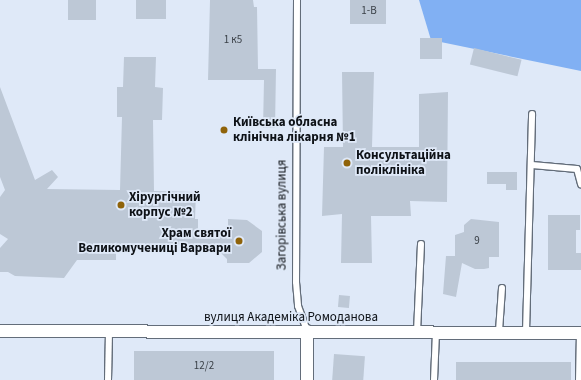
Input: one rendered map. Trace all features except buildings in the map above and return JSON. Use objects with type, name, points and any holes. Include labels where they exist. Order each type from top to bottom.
[{"type":"street","name":"вулиця Академіка Ромоданова","points":[[0,331],[108,332],[307,330],[580,333]]},
{"type":"street","name":"Загорівська вулиця","points":[[307,330],[307,380]]},
{"type":"lane","name":"Загорівська вулиця","points":[[297,0],[296,282],[298,306],[307,330]]},
{"type":"lane","points":[[526,332],[532,164],[532,114]]},
{"type":"lane","points":[[532,164],[576,169],[581,184]]},
{"type":"lane","points":[[417,332],[421,244]]},
{"type":"lane","points":[[499,331],[502,288]]},
{"type":"lane","points":[[108,332],[108,380]]},
{"type":"lane","points":[[434,380],[436,332]]},
{"type":"lane","points":[[579,380],[580,333]]},
{"type":"shaded area","points":[[419,0],[581,0],[581,71],[431,40]]},
{"type":"place","name":"Київська обласна клінічна лікарня №1","points":[[224,130]]},
{"type":"place","name":"Консультаційна поліклініка","points":[[347,163]]},
{"type":"place","name":"Хірургічний корпус №2","points":[[121,205]]},
{"type":"place","name":"Храм святої Великомучениці Варвари","points":[[239,241]]}]
